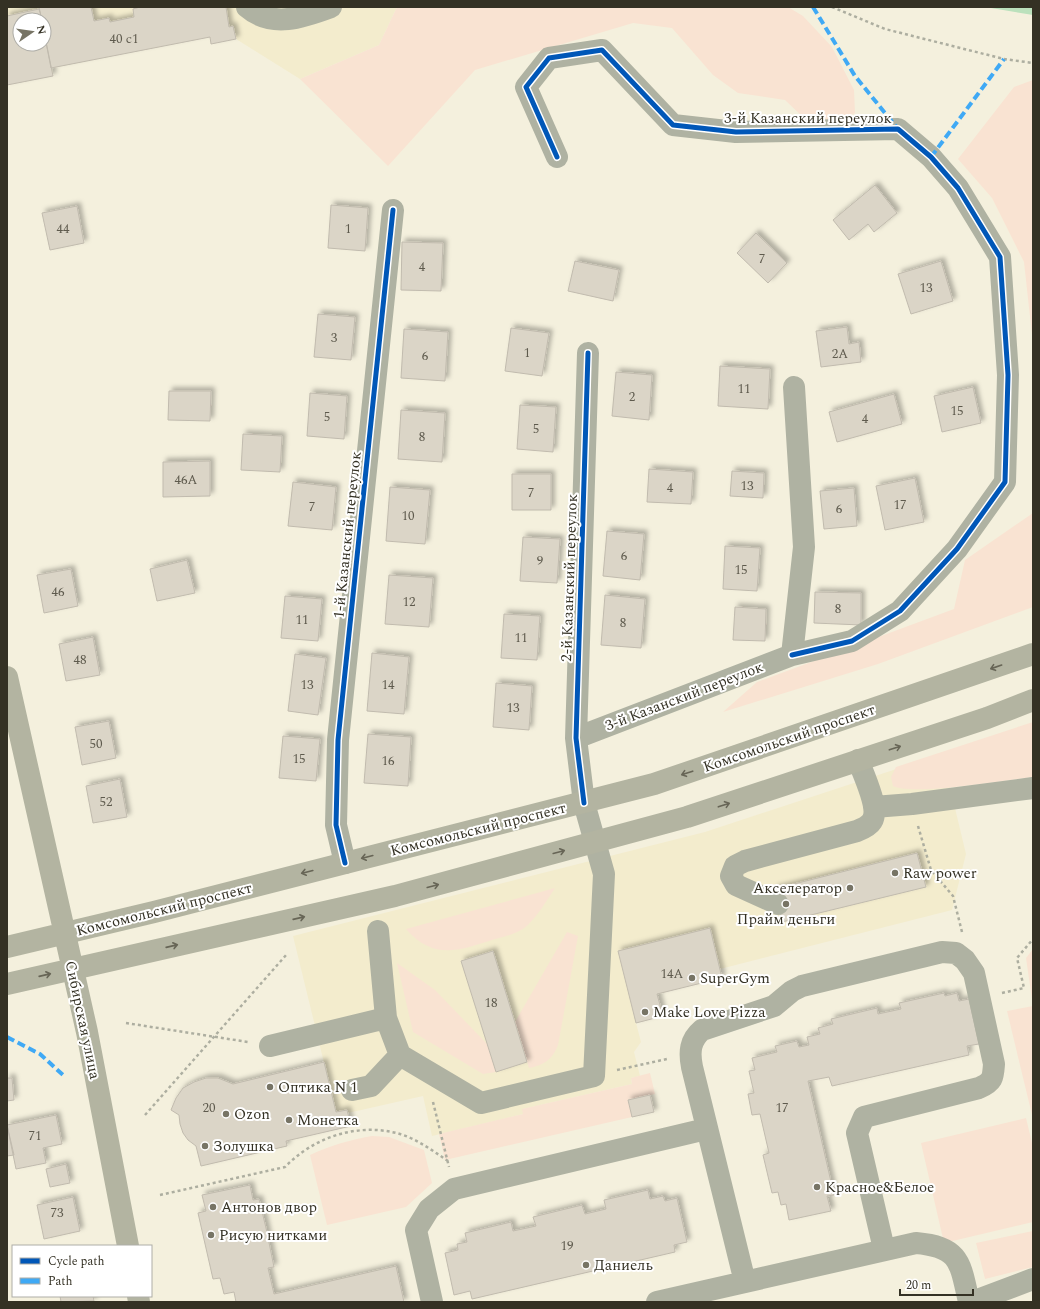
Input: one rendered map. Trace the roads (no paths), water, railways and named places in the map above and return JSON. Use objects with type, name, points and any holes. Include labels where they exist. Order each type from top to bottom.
[{"type":"main road","name":"Комсомольский проспект","points":[[7,947],[584,803],[661,781],[1033,654]]},
{"type":"main road","name":"Сибирская улица","points":[[7,677],[87,1032],[128,1245]]},
{"type":"main road","points":[[7,984],[396,896],[687,817],[987,718],[1033,700]]},
{"type":"street","points":[[247,7],[260,16],[288,20],[302,18],[330,7]]},
{"type":"street","name":"3-й Казанский переулок","points":[[557,157],[526,87],[549,58],[602,50],[673,126],[736,132],[898,129],[931,157],[958,188],[1000,257],[1008,375],[1005,482],[957,549],[900,611],[852,641],[792,655],[576,738]]},
{"type":"street","name":"1-й Казанский переулок","points":[[345,863],[336,825],[338,740],[393,210]]},
{"type":"street","name":"2-й Казанский переулок","points":[[400,1055],[481,1103],[594,1076],[604,874],[584,803],[576,738],[588,353]]},
{"type":"street","points":[[792,655],[804,548],[794,386]]},
{"type":"street","points":[[778,904],[736,885],[731,876],[735,866],[745,861],[857,831],[865,827],[873,820],[874,807],[858,760]]},
{"type":"street","points":[[874,807],[912,804],[1033,788]]},
{"type":"street","points":[[352,1090],[371,1086],[400,1055],[386,1018],[378,931]]},
{"type":"street","points":[[745,1282],[706,1129],[690,1057],[691,1046],[695,1036],[702,1030],[774,1006],[792,991],[802,986],[931,953],[956,953],[965,960],[974,973],[994,1064],[993,1076],[989,1084],[979,1088],[864,1117],[857,1133],[884,1249]]},
{"type":"street","points":[[270,1046],[386,1018]]},
{"type":"street","points":[[432,1302],[416,1230],[429,1209],[454,1189],[706,1129]]},
{"type":"street","points":[[657,1302],[884,1249],[916,1243],[936,1245],[952,1253],[962,1270],[971,1302],[1033,1279]]},
{"type":"place","name":"Raw power","points":[[895,873]]},
{"type":"place","name":"Акселератор","points":[[850,888]]},
{"type":"place","name":"Прайм деньги","points":[[786,904]]},
{"type":"place","name":"SuperGym","points":[[692,978]]},
{"type":"place","name":"Make Love Pizza","points":[[645,1012]]},
{"type":"place","name":"Оптика N 1","points":[[270,1087]]},
{"type":"place","name":"Ozon","points":[[226,1114]]},
{"type":"place","name":"Монетка","points":[[289,1120]]},
{"type":"place","name":"Золушка","points":[[205,1146]]},
{"type":"place","name":"Красное&Белое","points":[[817,1187]]},
{"type":"place","name":"Антонов двор","points":[[213,1207]]},
{"type":"place","name":"Рисую нитками","points":[[211,1235]]},
{"type":"place","name":"Даниель","points":[[586,1265]]}]
